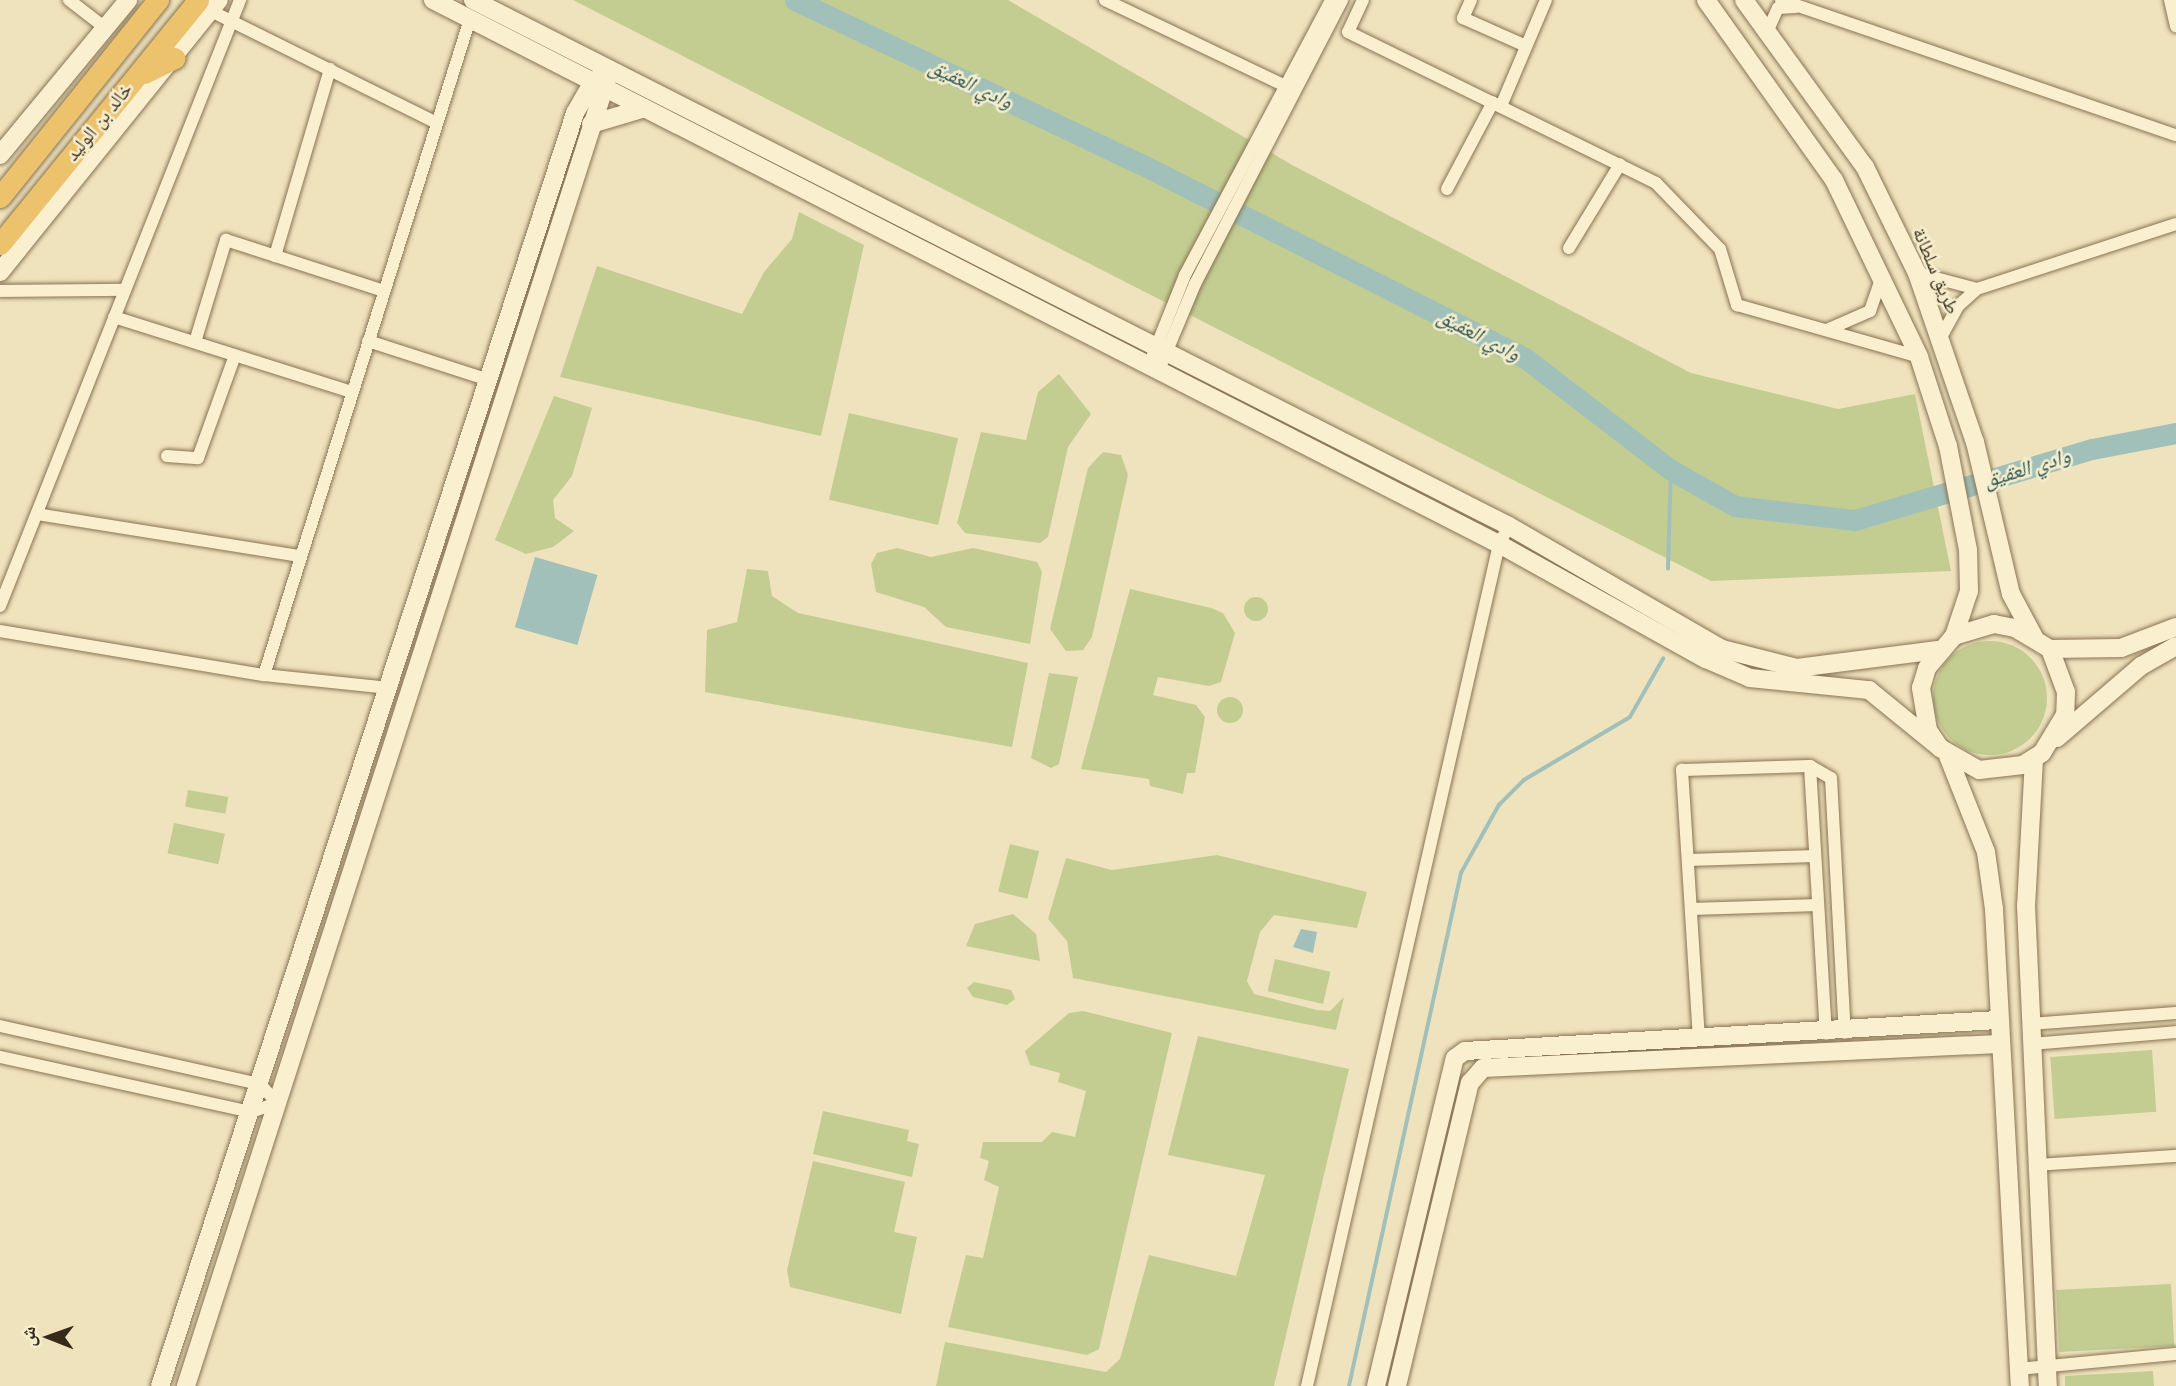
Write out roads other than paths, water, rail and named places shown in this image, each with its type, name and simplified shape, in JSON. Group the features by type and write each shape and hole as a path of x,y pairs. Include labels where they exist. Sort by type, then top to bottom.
{"highway":[{"name":"خالد بن الوليد","path":"0,197 158,0"},
{"name":"خالد بن الوليد","path":"0,244 135,77 209,4"},
{"path":"135,77 175,58"}],"main road":[{"path":"0,155 128,0"},
{"path":"433,0 1499,544 1750,678 1869,690 1944,752 1979,770 2001,771 2034,759 2141,666 2176,646"},
{"path":"473,0 1161,346 1509,526 1747,658 1797,668 1938,650"},
{"path":"1706,0 1792,114 1883,272 1919,357 1948,446 1969,591 1954,636"},
{"name":"طريق سلطانة","path":"1744,0 1865,167 1917,273 1956,382 2011,594 2034,637"},
{"path":"0,272 175,58 209,4"},
{"path":"575,113 600,86 610,70"},
{"path":"160,1386 582,92 574,72"},
{"path":"186,1386 593,125 600,86"},
{"path":"593,125 645,108"},
{"path":"575,113 593,125"},
{"path":"2020,1378 1986,852 1944,752 1921,710 1927,668 1938,650 1954,636 1994,624 2034,637 2050,649 2066,692 2065,715 2049,744"},
{"path":"2050,649 2121,648 2176,627"},
{"path":"2034,759 2026,906 2048,1386"},
{"path":"1376,1386 1455,1058 1465,1051 1845,1033 1998,1020"},
{"path":"1397,1386 1470,1083 1483,1068 1998,1044"},
{"path":"2003,1089 2033,1088"}],"street":[{"path":"69,0 104,27"},
{"path":"0,606 234,23 240,0"},
{"path":"1105,0 1129,5 1284,86"},
{"path":"1161,346 1195,284 1271,125 1284,86 1331,0"},
{"path":"1154,368 1185,275 1342,0"},
{"path":"1363,0 1348,32 1656,183 1702,225 1720,248 1737,304 1919,357"},
{"path":"1471,0 1463,18 1526,46"},
{"path":"1447,189 1497,104 1546,0"},
{"path":"1781,0 2176,135"},
{"path":"2170,0 2176,26"},
{"path":"209,4 234,23 437,123"},
{"path":"1768,30 1778,8 1801,7"},
{"path":"264,675 299,556 470,19"},
{"path":"275,256 330,69"},
{"path":"1569,248 1620,164"},
{"path":"1941,337 1958,306 1977,289 2176,224"},
{"path":"195,342 226,240 384,291"},
{"path":"1823,330 1859,321 1870,311 1883,272"},
{"path":"1917,273 1977,289"},
{"path":"0,291 125,290"},
{"path":"114,317 352,392"},
{"path":"368,341 489,380"},
{"path":"167,456 198,458 235,355"},
{"path":"37,514 299,556"},
{"path":"1307,1386 1499,544 1509,526"},
{"path":"0,631 264,675 389,688"},
{"path":"1810,766 1826,1034"},
{"path":"1699,1040 1682,770 1810,766 1831,778 1845,1033"},
{"path":"1688,860 1815,856"},
{"path":"1691,909 1818,905"},
{"path":"2030,1024 2176,1013"},
{"path":"0,1026 260,1084 277,1103 251,1112 0,1057"},
{"path":"2031,1044 2176,1032"},
{"path":"2036,1165 2176,1156"},
{"path":"2020,1378 2046,1366 2176,1354"}],"water":[{"path":"535,557 597,575 577,645 515,627"},
{"path":"1301,929 1317,932 1313,953 1293,947"}],"waterway":[{"name":"وادي العقيق","path":"795,0 1139,163 1525,358 1671,470 1735,506 1855,520 2092,449 2176,433"},
{"path":"1668,569 1671,470"},
{"path":"1349,1386 1461,873 1499,805 1524,780 1630,717 1663,659"}]}
